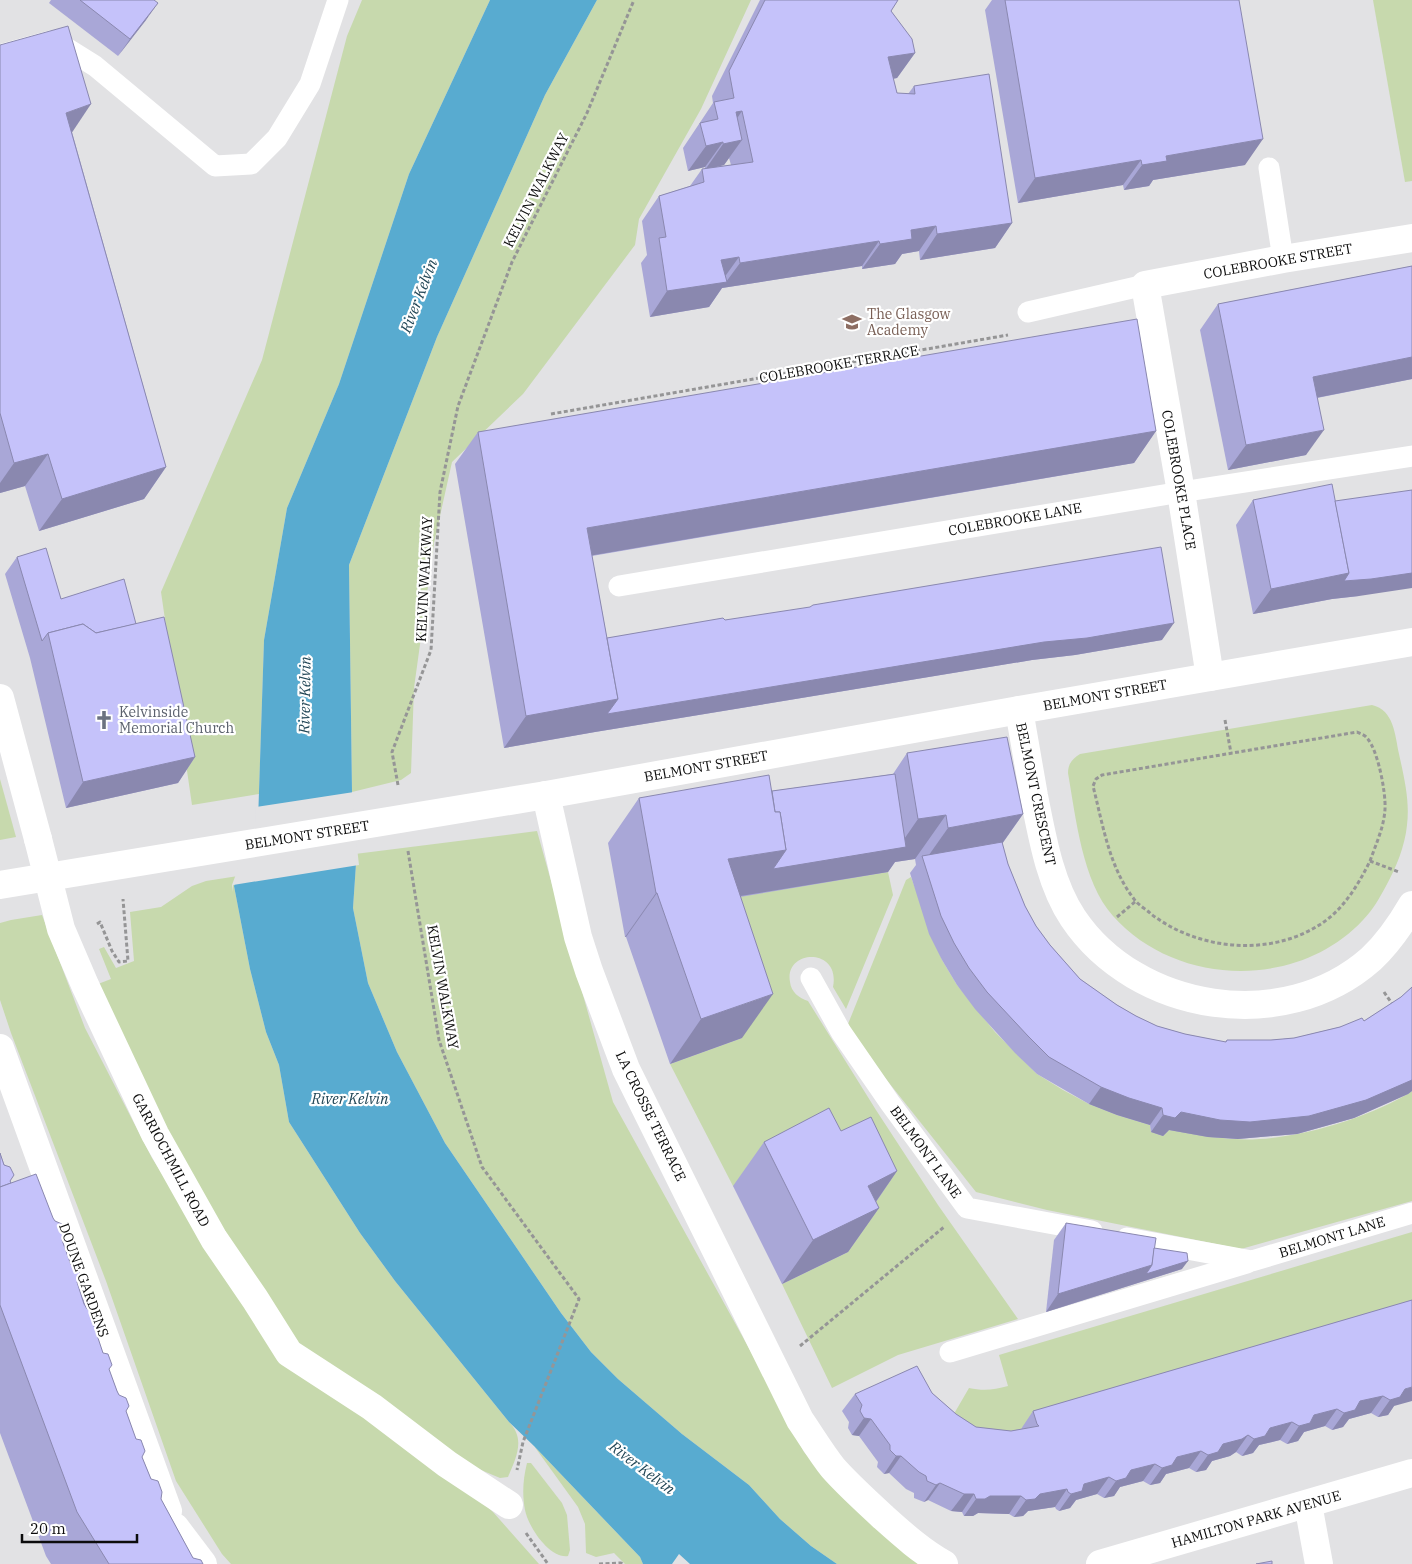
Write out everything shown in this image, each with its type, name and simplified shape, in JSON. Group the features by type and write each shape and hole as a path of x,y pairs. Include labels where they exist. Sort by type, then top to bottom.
{"street":[{"name":"COLEBROOKE STREET","path":"1145,285 1283,259 1412,238"},
{"name":"COLEBROOKE PLACE","path":"1145,285 1181,492 1210,676"},
{"name":"BELMONT STREET","path":"0,885 448,812 1210,676 1411,646"},
{"name":"GARRIOCHMILL ROAD","path":"0,698 61,929 85,985 155,1134 214,1239 289,1353 372,1407 447,1464 509,1506"},
{"name":"BELMONT CRESCENT","path":"1019,710 1041,834 1054,880 1072,916 1087,937 1107,957 1152,985 1188,998 1218,1004 1255,1005 1294,999 1322,989 1346,976 1370,959 1389,940 1412,905"},
{"name":"LA CROSSE TERRACE","path":"546,795 581,946 605,1016 626,1068 800,1420 834,1468 860,1495 920,1549 944,1564"},
{"name":"DOUNE GARDENS","path":"0,1048 172,1519 202,1564"},
{"name":"HAMILTON PARK AVENUE","path":"1100,1564 1136,1559 1412,1473"},
{"path":"1308,1504 1319,1564"}],"lane":[{"path":"0,55 51,41 63,46 95,66 215,166 252,164 278,138 310,84 338,0"},
{"path":"1269,168 1283,259"},
{"path":"1028,312 1145,285"},
{"name":"COLEBROOKE LANE","path":"619,586 1181,492 1412,456"},
{"name":"BELMONT LANE","path":"811,978 841,1032 967,1208 1252,1261"},
{"name":"BELMONT LANE","path":"950,1352 1412,1213"}],"path":[{"name":"KELVIN WALKWAY","path":"399,791 392,752 431,650 440,492 458,406 512,262 587,113 634,0"},
{"name":"COLEBROOKE TERRACE","path":"551,414 1011,335 1028,312"},
{"path":"1224,720 1231,753"},
{"path":"1357,732 1366,736 1373,747 1385,807 1382,825 1370,861 1356,888 1337,911 1316,927 1286,940 1252,945 1224,944 1202,940 1177,930 1136,901 1124,885 1111,858 1094,786 1096,779 1102,774 1231,753 1357,732"},
{"name":"KELVIN WALKWAY","path":"408,848 439,1040 482,1167 579,1298 523,1442"},
{"path":"1370,861 1399,872"},
{"path":"1112,922 1136,901"},
{"path":"103,930 118,962 128,961 126,927"},
{"path":"1382,990 1396,1009"},
{"path":"800,1346 967,1208"},
{"path":"599,1564 623,1564"}],"green space":[{"path":"362,0 490,0 409,174 339,384 287,508 264,640 259,794 192,805 161,592 262,360 347,36"},
{"path":"597,0 751,0 701,109 639,219 635,245 523,394 452,462 434,543 414,688 411,773 401,780 352,792 349,565 437,337 545,95"},
{"path":"1373,0 1412,0 1412,181 1405,182"},
{"path":"1372,705 1385,712 1394,731 1405,780 1408,816 1406,833 1397,864 1376,903 1363,920 1336,943 1305,959 1272,968 1237,971 1203,967 1170,956 1139,939 1113,916 1102,902 1087,867 1068,773 1071,762 1080,754"},
{"path":"0,779 16,837 0,840"},
{"path":"537,831 613,1102 804,1452 829,1479 921,1564 837,1564 811,1546 780,1519 749,1485 682,1434 618,1379 591,1352 561,1313 445,1143 397,1052 368,983 353,908 355,854"},
{"path":"888,872 893,895 846,1009 833,987 833,974 829,965 821,959 812,957 795,963 790,971 791,986 796,994 808,1001 938,1205 1018,1319 898,1355 832,1388 782,1284 848,1252 733,1186 670,1064 742,1038 697,903"},
{"path":"238,876 234,886 250,969 266,1032 279,1065 289,1122 360,1233 395,1281 514,1428 517,1435 518,1449 508,1477 500,1478 462,1462 290,1341 219,1229 156,1108 98,984 111,979 99,949 104,947 116,968 134,961 130,912 161,907 192,886 206,881"},
{"path":"911,877 942,960 957,985 995,1032 1037,1074 1089,1104 1150,1125 1151,1132 1168,1130 1235,1139 1279,1137 1327,1127 1374,1111 1412,1091 1412,1201 1241,1249 1047,1210 976,1192 858,1044 848,1024 906,880"},
{"path":"42,915 85,1028 152,1158 275,1351 477,1497 493,1512 539,1564 231,1564 222,1554 176,1481 106,1281 0,1000 0,923"},
{"path":"1412,1232 1412,1314 1021,1428 1025,1441 944,1431 969,1388 988,1390 1008,1386 999,1355"},
{"path":"534,1446 640,1557 643,1564 625,1564 614,1553 596,1557 586,1553 585,1524 578,1507"},
{"path":"527,1463 531,1463 562,1503 567,1515 570,1550 568,1556 561,1556 547,1547 530,1524 525,1510 523,1492"}],"water":[{"name":"River Kelvin","path":"490,0 597,0 545,95 437,337 349,565 352,792 350,813 356,864 353,908 368,983 397,1052 445,1143 561,1313 591,1352 618,1379 682,1434 749,1485 780,1519 811,1546 837,1564 690,1564 679,1554 672,1564 643,1564 640,1557 509,1422 395,1281 360,1233 289,1122 279,1065 266,1032 250,969 234,886 258,822 264,640 287,508 339,384 409,174"}],"pier":[{"path":"354,792 353,813 359,865 233,885 233,892 232,885 255,822 256,807"}],"building":[{"path":"80,0 154,0 158,3 130,39"},
{"path":"765,0 898,0 891,11 912,39 915,53 888,57 897,93 915,94 914,86 989,74 1012,223 937,234 936,226 911,230 912,239 880,244 879,241 740,263 739,257 721,260 727,282 667,291 659,238 666,237 659,196 704,182 702,169 753,162 742,111 736,112 742,140 706,146 700,123 718,119 714,102 734,98 729,71"},
{"path":"1005,0 1239,0 1263,139 1166,156 1167,161 1142,165 1141,160 1035,178"},
{"path":"68,26 91,104 66,113 166,467 62,499 48,454 14,463 0,413 0,45"},
{"path":"1412,266 1412,357 1313,377 1324,430 1246,445 1218,304"},
{"path":"1137,319 1156,431 587,528 618,699 526,716 478,432"},
{"path":"1332,484 1349,573 1271,589 1253,500"},
{"path":"1412,490 1412,573 1344,581 1349,573 1335,501"},
{"path":"1161,547 1174,623 1087,638 1044,642 607,714 618,699 607,638 723,618 725,620 810,607"},
{"path":"46,548 61,599 124,579 136,624 96,633 83,624 48,633 42,641 17,557"},
{"name":"Kelvinside Memorial Church","path":"164,617 195,757 83,782 48,633 83,624 96,633"},
{"path":"1007,737 1023,814 948,828 946,815 918,819 907,753"},
{"path":"895,774 906,847 773,869 786,850 780,812 775,812 772,791"},
{"path":"769,775 775,812 780,812 786,850 728,859 773,994 701,1019 656,893 639,798"},
{"path":"1002,842 1008,864 1025,906 1036,926 1080,979 1117,1005 1157,1026 1185,1034 1226,1042 1227,1040 1271,1040 1294,1038 1340,1027 1362,1018 1364,1021 1401,997 1412,987 1412,1080 1366,1100 1309,1116 1250,1122 1220,1120 1181,1112 1175,1118 1163,1115 1162,1108 1101,1087 1049,1057 987,992 969,968 941,916 922,856"},
{"path":"829,1108 841,1131 871,1117 897,1171 868,1186 879,1208 813,1240 764,1142"},
{"path":"0,1153 4,1165 10,1167 14,1175 10,1181 11,1183 0,1187"},
{"path":"36,1174 53,1218 62,1224 65,1234 62,1240 71,1265 77,1267 81,1277 77,1282 84,1304 87,1309 92,1311 96,1321 94,1326 103,1353 108,1354 112,1365 109,1369 117,1391 119,1395 126,1398 129,1406 126,1411 136,1439 141,1440 145,1451 142,1457 151,1479 158,1481 162,1492 161,1499 193,1558 201,1560 203,1564 109,1564 77,1512 0,1305 0,1187"},
{"path":"1066,1223 1156,1238 1152,1265 1058,1294"},
{"path":"1154,1248 1187,1253 1188,1261 1146,1274 1152,1265"},
{"path":"1412,1300 1412,1387 1405,1389 1400,1397 1390,1400 1383,1396 1360,1401 1355,1410 1344,1413 1337,1409 1314,1415 1310,1423 1299,1426 1292,1422 1270,1428 1265,1436 1254,1439 1248,1435 1242,1439 1223,1444 1218,1452 1208,1455 1201,1451 1177,1457 1172,1465 1162,1468 1155,1464 1131,1470 1126,1478 1116,1481 1109,1477 1084,1484 1082,1491 1071,1494 1067,1489 1040,1494 1035,1499 1026,1500 1021,1496 990,1496 985,1499 976,1499 974,1494 964,1494 940,1483 936,1485 927,1481 926,1476 901,1456 896,1456 890,1450 890,1445 871,1419 864,1418 860,1411 862,1405 855,1394 917,1366 932,1393 956,1414 976,1427 1011,1431 1039,1426 1033,1411"},
{"path":"1272,1561 1272,1564 1256,1564"}],"place":[{"name":"The Glasgow Academy","path":"852,322"},
{"name":"Kelvinside Memorial Church","path":"104,720"}]}
